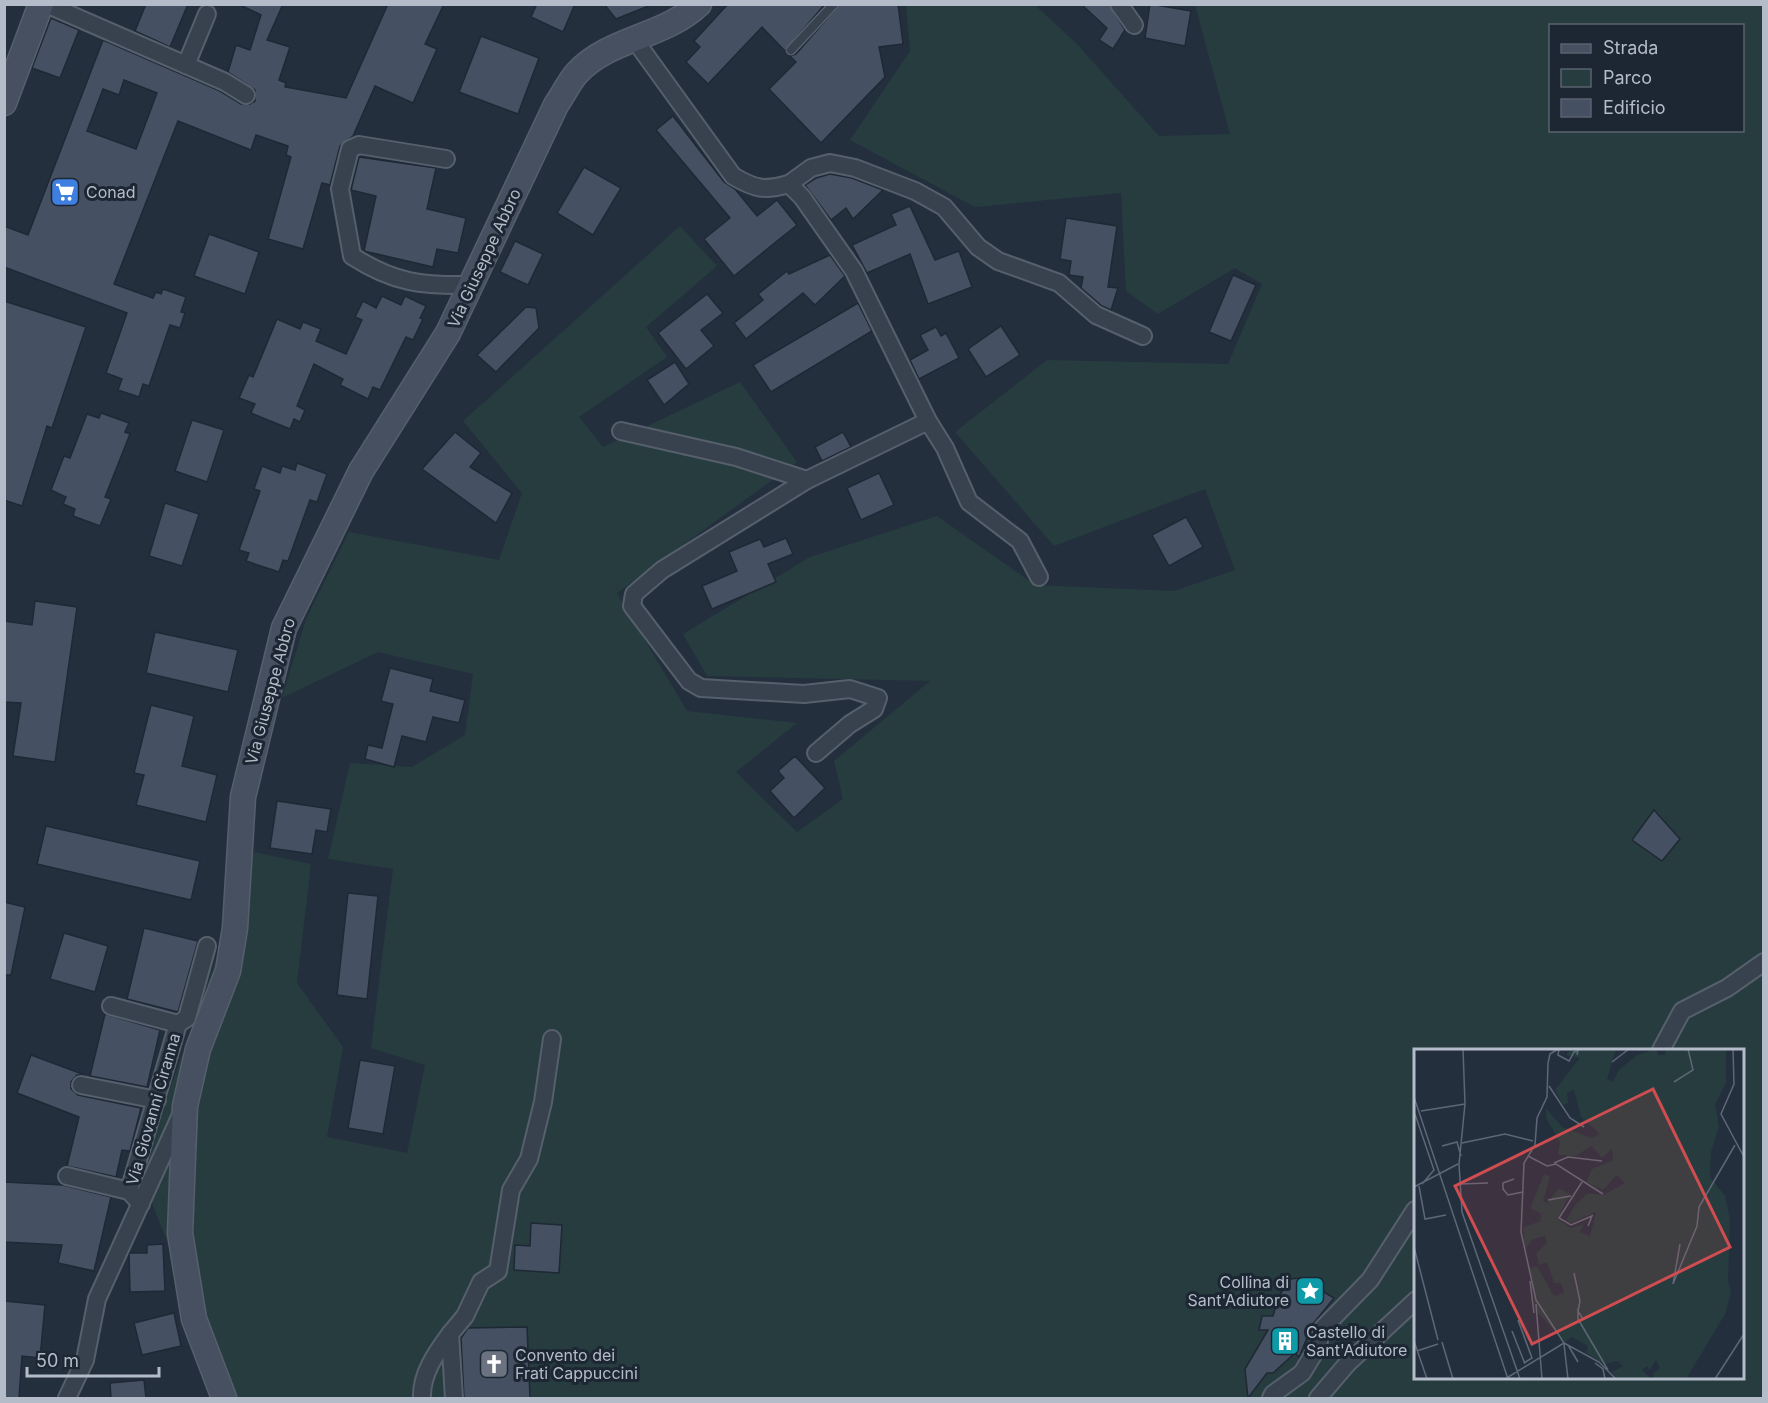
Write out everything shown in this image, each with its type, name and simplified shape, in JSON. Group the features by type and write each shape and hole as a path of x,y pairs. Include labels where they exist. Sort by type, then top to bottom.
{"street":[{"path":"4,103 40,4"},
{"path":"46,4 186,65 246,95"},
{"name":"Via Giuseppe Abbro","path":"224,1398 194,1319 180,1233 185,1106 198,1049 228,971 235,928 243,797 284,628 361,471 448,333 556,105 577,73 606,52 663,26 699,4"},
{"path":"1119,4 1134,25"},
{"path":"186,65 207,14"},
{"path":"634,39 733,176 751,186 770,189 789,184 811,168 830,163 855,168 915,191 944,207 960,222 978,247 998,261 1059,283 1096,315 1143,336"},
{"path":"447,159 359,145 350,149 340,189 352,256 377,272 428,286 471,285"},
{"path":"789,184 802,197 854,271 928,421 945,448 969,502 1020,542 1040,578"},
{"path":"816,753 850,724 874,709 878,698 850,689 804,693 701,688 689,681 632,606 634,594 662,570 807,480 928,421"},
{"path":"621,431 736,457 807,480"},
{"name":"Via Giovanni Ciranna","path":"129,1191 178,1024 188,1018 207,946"},
{"path":"1662,1049 1682,1011 1727,988 1764,962"},
{"path":"111,1006 178,1024"},
{"path":"422,1398 422,1390 432,1358 465,1316 481,1282 498,1271 511,1190 529,1159 543,1102 552,1039"},
{"path":"81,1085 157,1100"},
{"path":"67,1398 85,1360 97,1299 185,1106"},
{"name":"Via Giovanni Ciranna","path":"67,1176 129,1191 141,1204"},
{"path":"1271,1398 1273,1394 1302,1373 1316,1350 1323,1328 1370,1280 1414,1213"},
{"path":"1318,1398 1347,1364 1414,1302"},
{"path":"450,1334 454,1398"}],"lane":[{"path":"791,50 834,4"}],"green space":[{"path":"906,5 1035,5 1077,44 1159,136 1230,134 1195,5 1763,5 1763,1398 229,1398 140,1173 254,852 311,864 297,983 343,1047 327,1137 407,1153 425,1065 371,1048 393,869 328,859 350,763 412,767 465,735 473,674 378,652 282,698 306,619 349,532 499,560 522,493 463,421 680,226 717,266 646,327 667,357 579,417 603,447 740,382 797,462 617,593 687,711 797,723 736,772 797,832 843,799 834,761 930,681 707,676 683,634 810,557 937,516 1035,585 1174,591 1235,570 1205,489 1054,546 955,432 1047,360 1228,364 1262,284 1235,268 1158,314 1126,291 1121,193 975,207 850,140 910,51"}],"building":[{"path":"146,4 188,4 170,47 135,31"},
{"path":"238,4 283,4 267,40 290,47 279,80 286,83 285,87 346,98 388,4 444,4 425,44 437,49 413,103 375,86 353,136 340,146 330,185 322,183 303,249 268,239 291,157 286,155 288,146 256,135 251,150 178,121 114,284 153,298 156,292 161,294 163,289 186,297 181,312 185,313 180,328 170,325 149,386 143,384 139,397 118,390 122,379 106,373 127,313 4,267 4,226 28,235 103,40 220,91 241,104 250,104 255,101 255,90 228,72 236,45 250,50 261,15","holes":["124,80 157,93 136,149 87,131 103,89 119,95"]},
{"path":"537,4 575,4 563,32 531,17"},
{"path":"604,4 651,4 651,5 616,19"},
{"path":"728,4 825,4 785,51 762,27 708,84 686,62 700,47 694,41"},
{"path":"840,4 898,4 903,44 879,47 885,77 821,143 769,89 796,62 790,56 796,54"},
{"path":"1081,4 1109,4 1125,30 1113,49 1099,40 1107,28"},
{"path":"1150,4 1191,11 1185,46 1145,38"},
{"path":"51,18 79,30 60,78 32,68"},
{"path":"481,36 539,58 518,114 459,92"},
{"path":"673,116 724,182 735,189 757,216 777,200 797,225 734,276 704,239 730,218 656,130"},
{"path":"359,157 436,168 427,209 466,218 458,253 437,249 433,267 364,251 376,196 351,190"},
{"path":"584,167 621,188 593,235 557,213"},
{"path":"830,174 852,178 883,190 853,219 846,208 831,220 805,185 816,178"},
{"path":"910,206 935,260 959,251 972,287 928,304 910,254 867,273 852,245 896,225 891,214"},
{"path":"1066,218 1117,226 1108,287 1118,288 1111,310 1102,306 1081,288 1083,277 1069,275 1071,261 1060,259"},
{"path":"209,234 259,252 245,294 194,276"},
{"path":"515,241 543,254 528,285 500,272"},
{"path":"830,255 845,276 815,305 803,293 746,339 734,323 763,300 758,294 787,271 789,274"},
{"path":"1233,275 1256,285 1231,341 1209,332"},
{"path":"707,294 723,313 701,330 714,346 686,369 658,333"},
{"path":"382,296 401,305 405,296 426,306 420,318 423,319 413,340 406,337 380,390 373,387 368,399 340,385 343,379 314,364 297,406 305,410 300,422 294,419 290,429 251,413 255,404 239,398 249,375 253,377 277,319 300,329 303,322 321,329 316,341 346,354 362,320 355,317 363,301 376,308"},
{"path":"4,301 86,327 52,428 47,426 22,506 4,500"},
{"path":"858,303 872,331 771,392 753,365"},
{"path":"526,307 536,308 539,328 496,372 477,355"},
{"path":"1001,326 1020,355 986,377 968,349"},
{"path":"936,327 941,336 946,333 959,358 919,379 910,360 928,350 920,335"},
{"path":"675,362 689,384 664,405 647,380"},
{"path":"101,413 129,423 125,432 130,434 105,497 111,499 100,526 73,516 75,509 63,504 66,497 51,490 64,456 70,458 87,414 99,418"},
{"path":"192,420 224,430 207,482 175,471"},
{"path":"455,432 481,453 470,467 512,493 496,523 422,469"},
{"path":"843,432 851,447 822,461 815,447"},
{"path":"297,463 327,474 317,502 310,500 288,561 283,560 279,572 246,561 249,553 239,550 260,491 254,489 262,466 280,473 282,466 295,470"},
{"path":"879,473 894,505 861,520 847,488"},
{"path":"165,503 199,514 182,566 149,556"},
{"path":"1186,517 1203,547 1169,566 1152,535"},
{"path":"786,538 793,554 768,564 776,582 712,609 702,586 737,571 729,552 760,539 764,547"},
{"path":"35,601 77,607 55,762 13,756 21,703 4,702 4,621 32,625"},
{"path":"155,632 238,650 228,692 146,673"},
{"path":"390,668 433,679 430,691 465,700 459,723 433,717 426,742 402,736 394,767 365,759 368,745 382,748 393,704 381,701"},
{"path":"151,705 194,716 182,766 217,775 206,822 136,805 144,775 134,773"},
{"path":"795,756 825,788 794,818 770,791 784,778 778,771"},
{"path":"277,801 331,809 327,832 316,830 312,854 270,848"},
{"path":"1654,810 1680,839 1662,861 1632,840"},
{"path":"46,826 200,861 191,900 37,864"},
{"path":"348,893 378,896 367,999 337,995"},
{"path":"4,902 25,907 11,975 4,975"},
{"path":"144,928 198,941 178,1012 127,999"},
{"path":"64,933 108,946 95,992 50,979"},
{"path":"105,1014 160,1030 147,1087 90,1076"},
{"path":"31,1055 85,1075 77,1075 71,1082 71,1089 78,1095 141,1108 130,1151 122,1150 116,1177 67,1166 79,1117 17,1093"},
{"path":"360,1060 395,1066 383,1134 348,1128"},
{"path":"4,1182 63,1185 111,1197 94,1271 58,1263 62,1245 4,1242"},
{"path":"531,1223 562,1225 559,1273 514,1270 515,1245 530,1246"},
{"path":"163,1244 165,1291 130,1292 129,1253 147,1253 147,1245"},
{"name":"Castello di Sant'Adiutore","path":"1300,1278 1334,1298 1313,1324 1299,1357 1295,1353 1273,1373 1267,1373 1248,1398 1245,1369 1268,1330 1259,1330 1262,1316 1273,1316 1279,1296 1290,1279"},
{"path":"4,1301 45,1305 40,1358 22,1356 19,1398 4,1398"},
{"path":"174,1313 181,1346 142,1355 134,1323"},
{"name":"Convento dei Frati Cappuccini","path":"527,1327 530,1398 464,1398 461,1338 468,1328"},
{"path":"144,1380 146,1398 111,1398 110,1383"}],"place":[{"name":"Conad","path":"65,192"},
{"name":"Collina di Sant'Adiutore","path":"1310,1291"},
{"name":"Castello di Sant'Adiutore","path":"1285,1341"},
{"name":"Convento dei Frati Cappuccini","path":"494,1364"}]}
